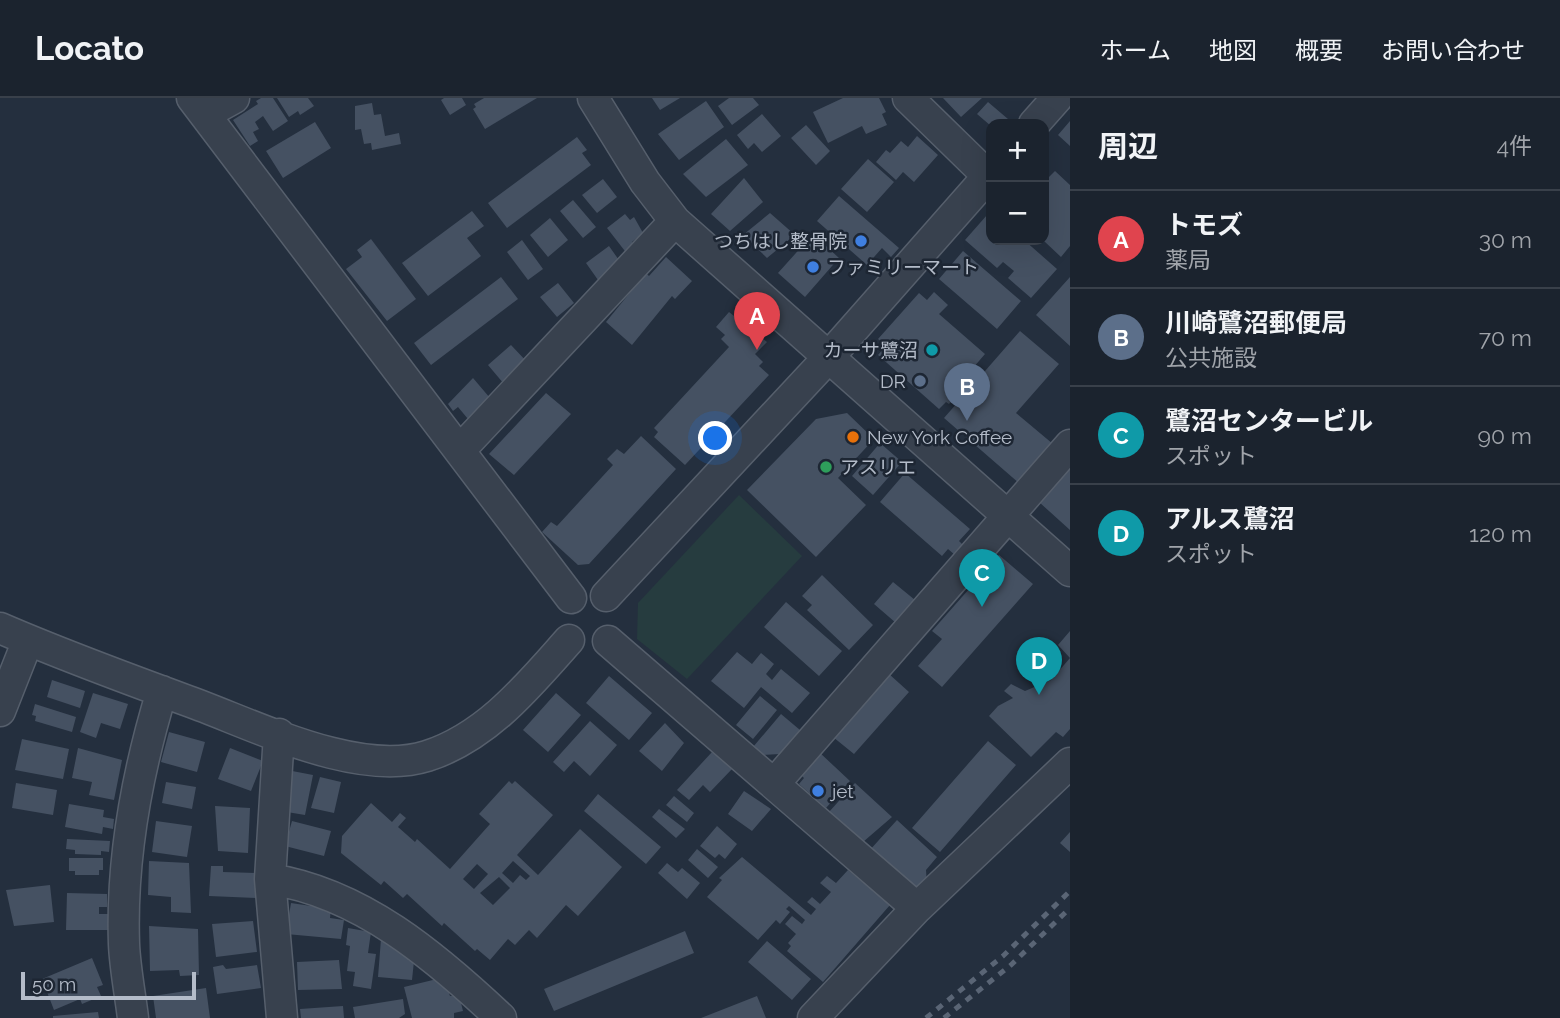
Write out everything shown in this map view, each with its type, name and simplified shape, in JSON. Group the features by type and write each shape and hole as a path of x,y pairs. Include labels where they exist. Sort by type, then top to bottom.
{"street":[{"path":"234,98 199,106 571,598"},
{"path":"593,98 645,182 675,221 827,359 1070,571"},
{"path":"908,98 986,170"},
{"path":"1038,119 1057,98"},
{"path":"606,596 827,359 986,179"},
{"path":"460,450 675,221"},
{"path":"774,784 1070,445"},
{"path":"588,591 606,596 615,607 617,618 608,641 593,645 569,640 564,633 562,616 571,598 588,591"},
{"path":"0,628 279,734 346,755 404,761 453,746 497,716 569,640"},
{"path":"0,711 28,640"},
{"path":"608,641 917,908"},
{"path":"133,1018 124,944 127,863 141,766 162,691"},
{"path":"279,734 270,879 282,1018"},
{"path":"813,1018 917,908 1070,763"},
{"path":"270,879 305,884 364,910 413,942 496,1016"}],"green space":[{"path":"739,495 802,556 687,679 637,639 638,603"}],"building":[{"path":"273,98 288,121 273,131 263,116 255,122 259,129 253,132 258,141 250,146 233,120 258,104 256,101"},
{"path":"277,98 308,98 314,106 300,115 298,111 289,117"},
{"path":"462,98 466,105 450,115 441,100"},
{"path":"484,98 537,98 485,129 473,109 476,107 474,104"},
{"path":"652,98 680,98 660,110"},
{"path":"729,98 753,98 759,105 732,125 718,106"},
{"path":"843,98 879,98 886,112 882,114 887,125 866,134 862,126 828,143 813,112"},
{"path":"943,98 982,98 961,117"},
{"path":"706,101 724,127 679,160 658,134"},
{"path":"988,102 1008,119 986,119 986,122 977,114"},
{"path":"372,103 374,115 381,114 385,136 399,133 401,144 372,150 371,143 364,144 361,129 355,130 355,106"},
{"path":"762,114 781,136 762,152 754,143 748,149 737,135"},
{"path":"1070,121 1070,146 1058,135"},
{"path":"315,122 331,148 283,178 266,151"},
{"path":"806,125 830,151 816,165 791,138"},
{"path":"917,136 938,155 914,182 903,172 896,180 876,162 886,150 890,153 901,141 908,147"},
{"path":"577,137 587,150 582,153 591,165 507,228 488,203"},
{"path":"726,139 748,165 706,197 683,174"},
{"path":"868,159 894,182 867,212 841,189"},
{"path":"1055,171 1070,185 1070,246 1061,257 1048,245 1049,177"},
{"path":"744,178 763,202 730,231 711,214"},
{"path":"603,179 617,197 597,213 582,195"},
{"path":"839,196 899,248 891,257 882,248 867,265 817,221"},
{"path":"573,200 596,227 583,238 560,211"},
{"path":"472,211 484,226 467,238 481,256 428,296 402,263"},
{"path":"770,213 795,235 767,258 743,235"},
{"path":"625,214 630,220 634,217 643,233 632,242 636,248 628,255 607,228"},
{"path":"986,216 986,245 1030,245 1057,269 1031,298 1008,278 1014,271 1003,262 997,268 965,240"},
{"path":"550,218 568,240 548,257 530,235"},
{"path":"813,234 839,258 805,297 778,273"},
{"path":"371,239 416,299 387,321 346,269 362,257 357,250"},
{"path":"522,240 543,269 528,280 507,252"},
{"path":"609,246 621,263 598,280 586,263"},
{"path":"963,251 1021,301 997,329 939,279"},
{"path":"666,257 692,281 675,299 672,296 632,345 606,322 646,273 649,276"},
{"path":"501,277 518,299 431,365 414,343"},
{"path":"1070,277 1070,346 1036,315"},
{"path":"558,283 574,303 557,317 540,297"},
{"name":"カーサ鷺沼","path":"934,292 948,305 939,314 985,354 961,382 965,386 949,404 946,402 939,409 878,355 886,346 878,339 919,293 927,300"},
{"path":"729,312 767,342 755,354 763,362 759,366 769,375 685,465 654,437 658,432 654,428 729,347 721,339 725,335 716,327"},
{"path":"1020,331 1059,364 1016,413 1053,444 1019,483 944,418"},
{"path":"511,345 528,363 504,384 488,365"},
{"path":"473,378 490,398 468,419 458,407 453,411 448,404"},
{"path":"546,393 571,414 514,475 489,454"},
{"path":"847,413 874,439 838,478 866,505 816,557 747,490 816,419"},
{"path":"641,436 676,469 589,564 578,565 542,532 551,522 557,526 613,465 607,459 617,449 624,454"},
{"path":"880,443 902,462 873,495 852,476"},
{"path":"1070,468 1070,530 1039,502"},
{"path":"905,473 970,529 959,541 963,545 955,555 948,549 942,556 880,502"},
{"path":"999,555 1033,584 942,687 918,666 942,639 932,631"},
{"path":"822,575 873,625 849,650 807,610 812,605 802,596"},
{"path":"893,582 915,600 896,623 874,604"},
{"path":"786,602 842,651 819,676 764,627"},
{"path":"1070,631 1070,658 1058,645"},
{"path":"1034,643 1048,655 1034,671 1020,659"},
{"path":"737,652 752,664 761,653 774,664 766,674 772,680 781,669 810,693 792,713 761,687 744,708 711,681"},
{"path":"1070,658 1070,729 1063,737 1056,732 1031,757 989,716 998,706 1013,698 1004,691 1011,684 1025,691 1051,680"},
{"path":"889,674 909,692 854,754 833,737"},
{"path":"609,676 652,713 629,740 586,703"},
{"path":"52,680 85,691 80,708 47,697"},
{"path":"93,693 128,704 120,729 101,723 96,738 80,732"},
{"path":"556,693 581,715 548,752 523,730"},
{"path":"760,696 777,710 753,739 736,725"},
{"path":"35,704 76,717 72,732 35,721 36,716 32,715"},
{"path":"781,714 800,730 780,754 762,755 753,747"},
{"path":"590,721 617,745 590,776 574,761 564,772 553,762"},
{"path":"665,723 684,743 662,771 639,751"},
{"path":"169,732 205,742 197,772 161,762"},
{"path":"22,739 69,749 63,779 15,770"},
{"path":"988,741 1016,765 940,852 912,828"},
{"path":"78,748 122,760 114,800 89,795 92,782 72,778"},
{"path":"230,748 263,761 251,791 218,779"},
{"path":"712,752 732,769 710,792 703,785 689,800 677,790"},
{"path":"819,752 850,781 826,808 799,784 804,778 799,773"},
{"path":"287,770 313,775 305,815 281,811"},
{"path":"320,777 341,782 334,813 311,808"},
{"path":"509,781 512,784 515,781 553,815 517,855 538,875 580,829 622,867 578,916 566,905 537,938 529,930 515,945 508,939 490,960 477,949 475,951 444,923 442,926 407,894 403,898 384,881 381,885 341,853 342,836 371,803 392,822 400,813 406,818 398,827 415,842 417,839 450,869 490,824 479,814","holes":["513,861 530,876 526,880 520,875 513,883 502,873","477,864 488,874 474,889 463,879","499,877 510,888 493,905 480,893"]},
{"path":"166,782 196,787 192,809 162,803"},
{"path":"16,783 57,790 53,815 12,808"},
{"path":"855,783 892,817 863,842 829,812"},
{"path":"744,791 771,809 752,831 728,814"},
{"path":"598,794 661,847 646,864 584,811"},
{"path":"674,796 694,813 687,822 666,805"},
{"path":"69,804 104,810 103,817 114,819 113,829 103,827 102,834 65,827"},
{"path":"215,806 250,808 248,853 218,851"},
{"path":"659,809 685,829 676,838 652,817"},
{"path":"897,820 937,857 926,870 927,885 909,887 869,851"},
{"path":"156,821 192,826 187,857 152,852"},
{"path":"292,821 331,831 324,856 285,846"},
{"path":"717,826 737,844 725,859 719,854 715,858 700,846"},
{"path":"1070,832 1070,852 1060,843"},
{"path":"67,839 110,841 109,852 101,851 101,855 75,854 75,850 66,849"},
{"path":"697,849 718,867 708,878 688,860"},
{"path":"742,857 811,915 816,909 807,902 812,897 820,904 831,892 820,883 827,876 836,883 848,870 890,905 823,982 787,951 791,946 788,943 796,934 785,924 792,916 802,924 805,920 789,906 786,909 790,912 780,924 776,920 758,940 707,897 722,880 719,878"},
{"path":"69,858 103,858 103,870 99,870 99,875 75,875 75,871 69,871"},
{"path":"149,861 189,863 191,913 171,912 171,897 148,895"},
{"path":"667,863 678,872 682,868 700,883 687,899 658,873"},
{"path":"211,866 223,866 223,872 260,873 259,898 209,896"},
{"path":"50,885 54,922 14,926 6,890"},
{"path":"67,893 107,894 107,907 99,907 99,914 108,914 108,930 66,930"},
{"path":"291,903 331,909 330,918 344,920 341,939 286,934"},
{"path":"253,921 257,952 216,957 212,924"},
{"path":"149,926 198,929 199,975 180,976 179,970 150,971"},
{"path":"348,928 371,932 368,953 376,954 371,989 353,986 355,972 347,971 350,946 346,945"},
{"path":"685,931 694,953 554,1011 544,989"},
{"path":"381,939 395,941 408,953 408,960 414,961 412,980 378,977"},
{"path":"767,941 811,979 792,1000 748,962"},
{"path":"92,958 103,985 97,987 101,996 82,1004 80,999 54,1010 42,979"},
{"path":"339,960 342,989 298,990 297,962"},
{"path":"223,965 226,969 257,965 261,988 217,994 213,967"},
{"path":"437,979 447,987 450,996 459,995 463,1011 454,1013 454,1018 412,1018 404,987"},
{"path":"206,988 210,1018 156,1018 153,996"},
{"path":"757,996 766,1018 701,1018"},
{"path":"403,999 405,1014 399,1018 355,1018 353,1007"},
{"path":"343,1006 344,1018 301,1018 300,1009"},
{"path":"98,1012 99,1018 53,1018 53,1016"}],"railway":[{"path":"926,1018 1003,956 1070,891"},
{"path":"944,1018 1011,965 1070,908"}],"place":[{"name":"つちはし整骨院","path":"861,241"},
{"name":"ファミリーマート","path":"813,267"},
{"name":"トモズ","path":"757,350"},
{"name":"カーサ鷺沼","path":"932,350"},
{"name":"DR","path":"920,381"},
{"name":"川崎鷺沼郵便局","path":"967,421"},
{"name":"New York Coffee","path":"853,437"},
{"name":"アスリエ","path":"826,467"},
{"name":"鷺沼センタービル","path":"982,607"},
{"name":"アルス鷺沼","path":"1039,695"},
{"name":"jet","path":"818,791"}]}
